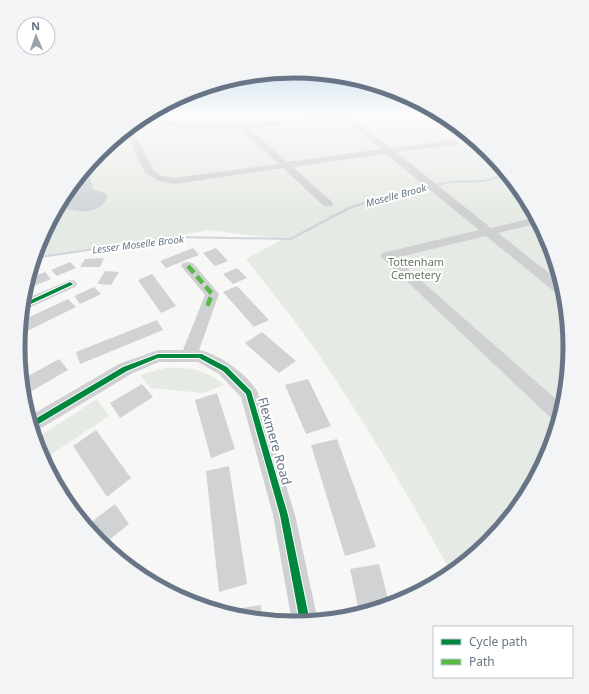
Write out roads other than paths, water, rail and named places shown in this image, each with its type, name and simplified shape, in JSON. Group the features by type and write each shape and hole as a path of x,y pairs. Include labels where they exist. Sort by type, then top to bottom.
{"street":[{"path":"137,147 150,173 164,179 182,180 410,147"},
{"path":"265,147 328,204"},
{"path":"386,147 557,287"},
{"path":"533,221 386,256 557,410"},
{"path":"188,266 212,294 189,355"},
{"path":"28,303 70,284"},
{"name":"Flexmere Road","path":"36,422 125,369 158,356 200,356 226,369 249,393 284,515 304,616"}],"waterway":[{"name":"Lesser Moselle Brook","path":"40,257 175,237 291,239 349,208 380,198 449,182 484,181 503,176"}],"water label":[{"name":"Moselle Brook","path":"396,195"}],"park label":[{"name":"Tottenham Cemetery","path":"416,267"}]}
